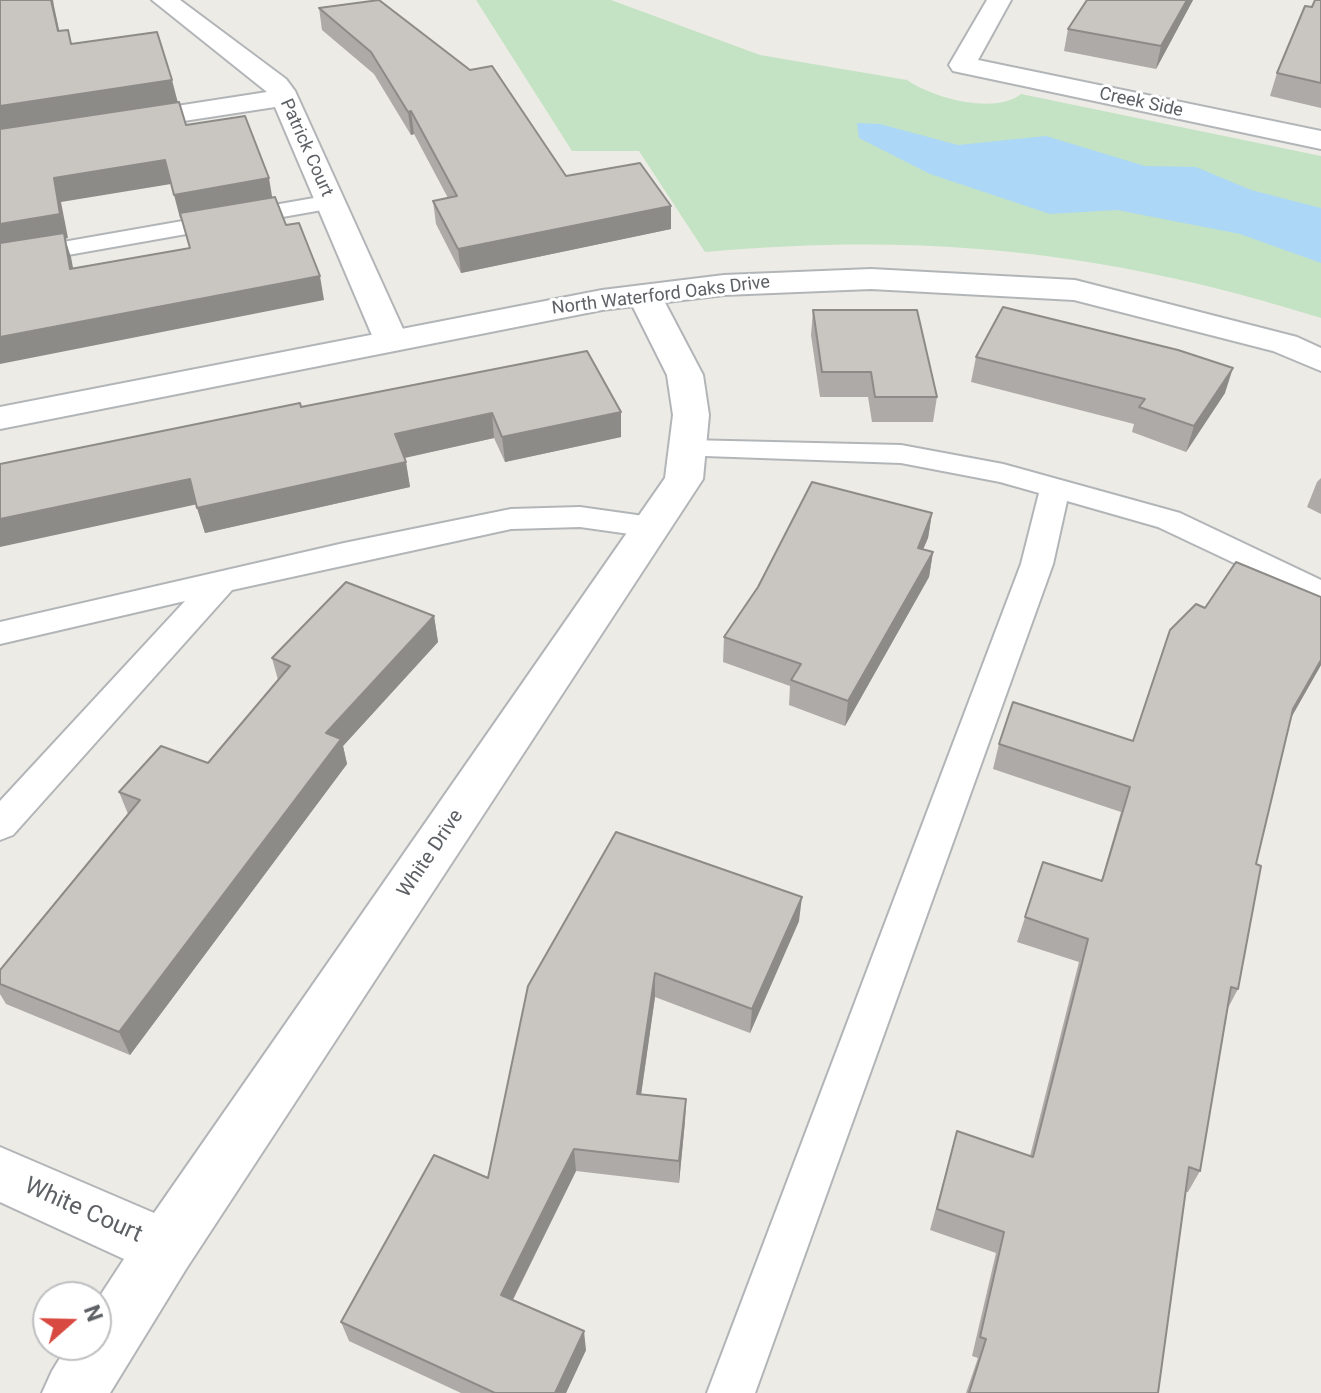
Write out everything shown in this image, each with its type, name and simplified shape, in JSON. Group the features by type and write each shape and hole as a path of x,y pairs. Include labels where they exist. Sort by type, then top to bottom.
{"street":[{"name":"Patrick Court","path":"164,0 276,85 285,97 391,340"},
{"name":"Creek Side","path":"999,0 962,65 1321,140"},
{"path":"105,125 285,97"},
{"name":"North Waterford Oaks Drive","path":"0,418 547,309 724,285 871,279 1075,290 1285,344 1321,361"},
{"name":"White Drive","path":"74,1393 165,1248 684,479 691,415 685,375 644,295"},
{"name":"White Court","path":"0,1174 165,1248"}],"lane":[{"path":"0,260 331,202"},
{"path":"687,449 901,454 1003,473 1169,520 1321,593"},
{"path":"731,1393 1037,564 1055,487"},
{"path":"0,633 511,519 580,517 651,527"},
{"path":"0,825 221,582"}],"green space":[{"path":"476,0 611,0 760,55 907,80 932,93 964,102 996,103 1021,94 1321,156 1321,318 1166,277 1091,262 1016,252 865,244 705,252 639,151 572,151"}],"water":[{"path":"857,123 880,124 958,145 1046,136 1145,166 1196,167 1251,190 1321,208 1321,263 1240,234 1117,210 1050,214 930,174 859,138"}],"building":[{"path":"0,0 51,0 58,31 68,30 71,44 157,32 172,80 0,106"},
{"path":"379,0 470,70 492,66 566,176 640,163 671,206 458,249 433,201 457,196 411,111 408,112 371,52 319,8"},
{"path":"1087,0 1187,0 1161,46 1068,29"},
{"path":"1315,0 1321,0 1321,83 1277,73 1305,6 1312,7"},
{"path":"179,102 186,125 245,116 269,178 174,195 165,160 54,178 60,214 0,224 0,129"},
{"path":"275,197 286,225 299,223 320,276 0,337 0,243 64,233 70,269 190,248 180,213"},
{"path":"1003,307 1178,350 1233,368 1194,426 1139,407 1145,399 976,357"},
{"path":"813,310 917,310 937,397 875,397 871,372 822,372"},
{"path":"587,351 621,412 502,437 492,413 395,434 406,462 197,508 190,479 0,519 0,464 300,403 301,407"},
{"path":"812,482 932,513 918,548 933,552 848,701 791,680 801,664 724,637 758,587"},
{"path":"1236,562 1321,597 1321,660 1293,709 1256,864 1261,866 1238,989 1231,987 1200,1171 1189,1167 1158,1393 969,1393 986,1339 980,1337 1004,1232 937,1209 957,1131 1033,1157 1088,939 1025,917 1043,862 1102,881 1130,787 999,744 1013,702 1133,741 1170,630 1196,604 1205,608"},
{"path":"346,582 434,616 326,733 341,739 119,1032 0,984 0,970 140,800 119,792 161,746 208,763 290,666 272,658"},
{"path":"616,832 802,897 752,1009 655,973 637,1094 686,1099 679,1161 574,1149 501,1295 584,1331 555,1393 495,1393 341,1322 434,1155 488,1178 528,986"}]}
